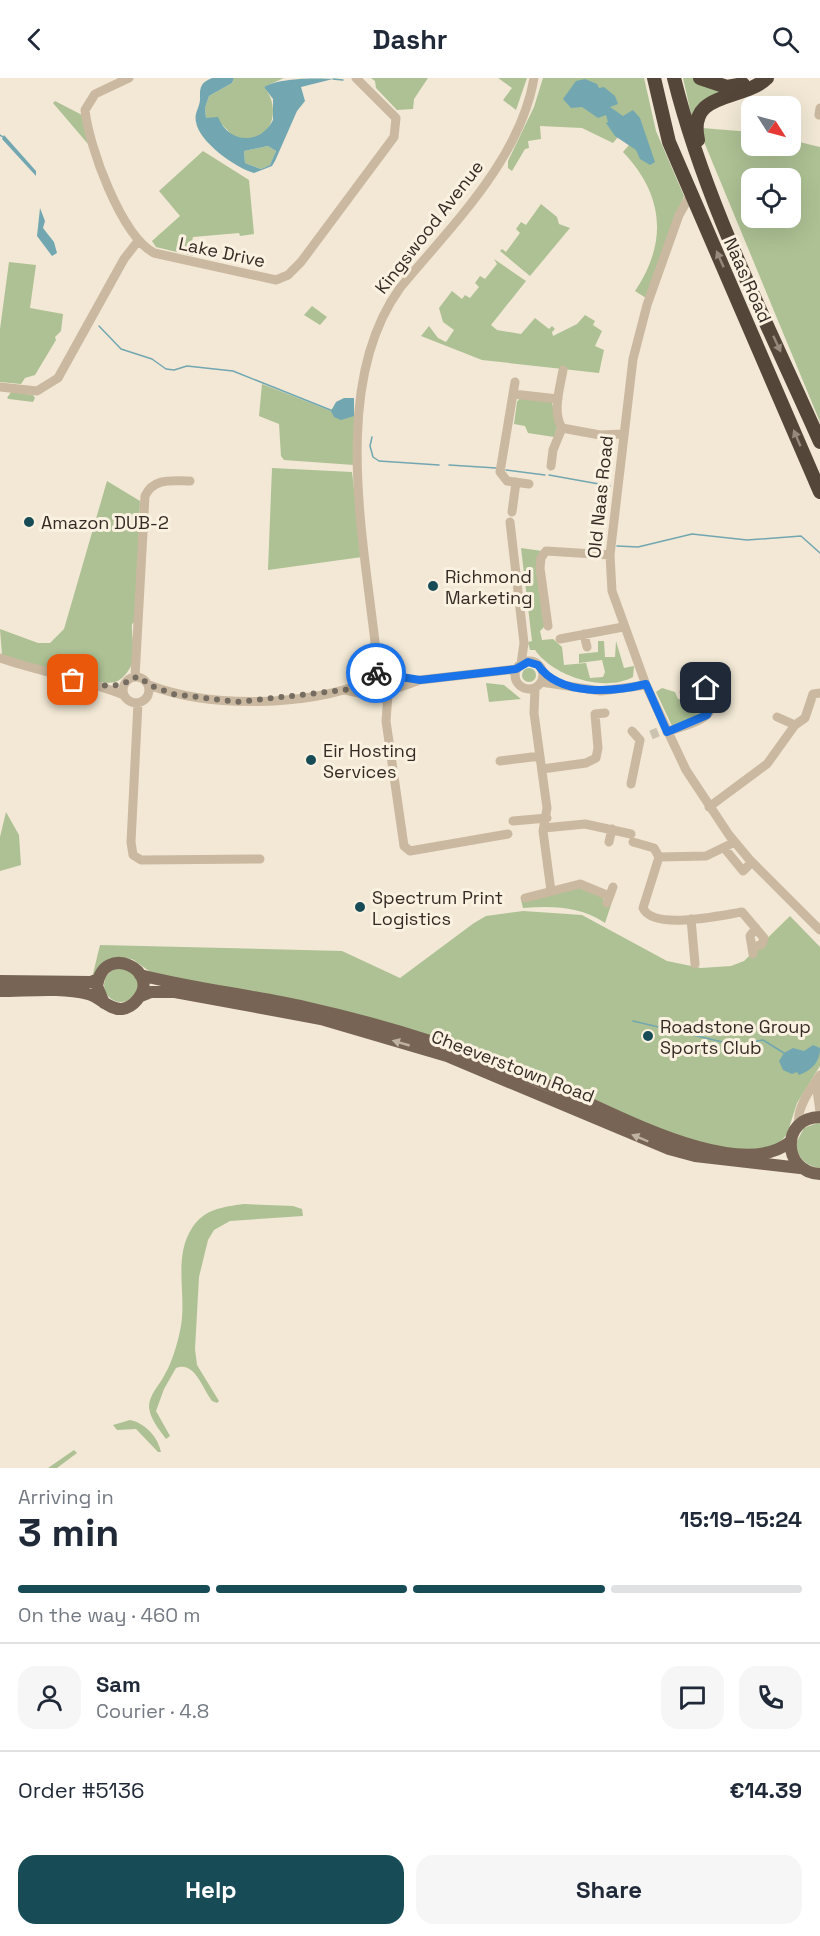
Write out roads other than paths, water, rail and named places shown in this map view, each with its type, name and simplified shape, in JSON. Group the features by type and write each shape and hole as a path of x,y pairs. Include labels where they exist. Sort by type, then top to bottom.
{"highway":[{"path":"648,78 669,142"},
{"name":"Naas Road","path":"654,78 669,142 820,492"},
{"name":"Naas Road","path":"674,78 704,180 742,273 820,442"},
{"path":"699,78 727,87 738,86 755,78"},
{"path":"742,273 701,153 696,126 698,117 707,104 754,88 767,78"}],"main road":[{"name":"Cheeverstown Road","path":"98,980 107,967 122,963 129,964 141,975 307,1007 455,1048 556,1088 668,1138 697,1147 721,1152 762,1154 777,1151 790,1142"},
{"path":"141,975 143,982 141,996"},
{"path":"0,981 91,982 98,980 98,992 104,1003"},
{"name":"Cheeverstown Road","path":"0,991 78,992 122,1009 150,992 175,992 321,1019 447,1056 669,1149 742,1163 800,1168 820,1174"},
{"path":"800,1168 791,1154 790,1142 799,1124 810,1118 820,1117"}],"street":[{"name":"Lake Drive","path":"129,78 95,94 86,110 118,211 138,241 149,250 162,256 276,280 288,275 302,261 394,137 397,122 394,116 356,78"},
{"name":"Kingswood Avenue","path":"370,678 376,651 357,459 362,398 377,330 388,305 400,288 498,165 524,111 534,78"},
{"path":"819,116 820,108"},
{"name":"Old Naas Road","path":"691,194 679,215 647,306 633,359 610,555 612,591 623,627 646,684 660,732 735,842 820,930"},
{"path":"0,387 37,391 58,378 124,258 138,241"},
{"path":"563,370 557,420 562,428 600,435 623,434"},
{"path":"515,382 500,472 502,478 529,484"},
{"path":"513,394 558,399"},
{"path":"551,466 553,450 562,428"},
{"path":"135,677 145,496 149,488 161,481 190,481"},
{"path":"512,512 516,482"},
{"path":"510,522 524,643 532,662 538,665 534,713 547,818 544,828 551,891"},
{"path":"548,626 540,568 541,558 546,551 610,555"},
{"path":"560,639 623,627"},
{"path":"584,634 587,646"},
{"path":"516,680 524,643"},
{"name":"Kingswood Avenue","path":"376,651 388,675 390,693"},
{"path":"0,658 48,674 102,686 124,695 130,702 138,703 148,696 173,694 237,702 345,690 374,696 390,693 420,680 488,671 532,662"},
{"path":"488,671 516,680 601,691 646,684"},
{"path":"345,690 370,678 388,675 420,680"},
{"path":"102,686 125,683 135,677 173,694"},
{"path":"370,678 374,696 386,721"},
{"path":"124,695 125,683"},
{"path":"148,696 149,685"},
{"path":"640,740 702,719 711,710 714,699 706,688 694,687 684,692"},
{"path":"390,693 386,721 404,846 410,851 508,834"},
{"path":"709,807 767,764 795,725 805,718 813,694 820,693"},
{"path":"138,703 131,842 133,855 141,860 260,859"},
{"path":"542,769 586,763 596,758 598,748 595,714 605,713"},
{"path":"777,717 795,725"},
{"path":"632,731 640,740"},
{"path":"631,784 640,740"},
{"path":"500,761 540,756"},
{"path":"513,821 547,818"},
{"path":"544,828 585,824 612,829 654,848 659,856"},
{"path":"609,842 612,829"},
{"path":"659,856 696,857 725,849 735,842"},
{"path":"725,849 743,871 749,865"},
{"path":"659,856 643,904 644,910 651,916 691,919 742,912 756,928 750,936 753,951"},
{"path":"525,898 580,884 609,895"},
{"path":"691,919 695,964"},
{"path":"818,1078 820,1112"},
{"path":"799,1124 798,1118 807,1095 818,1078"}],"water":[{"path":"234,78 232,83 209,96 205,108 206,118 218,117 229,132 244,138 260,134 273,120 273,99 264,87 288,80 333,79 301,87 305,101 297,111 275,161 272,166 254,173 238,166 219,153 199,130 196,116 200,90 202,84 208,80","holes":["268,146 276,151 270,165 261,169 245,163 244,151"]},
{"path":"585,79 597,84 599,88 604,87 615,96 618,104 610,107 623,116 633,110 640,118 655,162 650,165 640,159 636,150 615,136 606,123 608,122 606,115 598,118 582,107 571,108 563,99 576,81"},
{"path":"4,135 36,171 36,176 2,139"},
{"path":"40,208 45,221 43,228 54,242 57,253 52,256 37,236"},
{"path":"344,398 354,398 354,416 341,420 334,417 331,411 336,402"},
{"path":"813,1045 820,1048 819,1057 808,1071 799,1075 797,1072 792,1074 783,1070 779,1061 784,1053 793,1048 804,1051"}],"waterway":[{"path":"333,79 343,80"},
{"path":"99,326 121,349 152,359 166,369 174,370 187,366 233,371 333,411"},
{"path":"372,437 370,446 373,457 379,461 439,465"},
{"path":"449,465 496,468"},
{"path":"506,470 545,475"},
{"path":"549,475 610,486"},
{"path":"617,546 638,547 692,534 747,540 801,536 820,553"},
{"path":"633,1021 744,1047 753,1047 757,1041 763,1040 784,1053"}],"tunnel":[{"path":"651,735 658,732"}],"place":[{"name":"Amazon DUB-2","path":"29,522"},
{"name":"Richmond Marketing","path":"433,586"},
{"name":"Eir Hosting Services","path":"311,760"},
{"name":"Spectrum Print Logistics","path":"360,907"},
{"name":"Roadstone Group Sports Club","path":"648,1036"}]}
